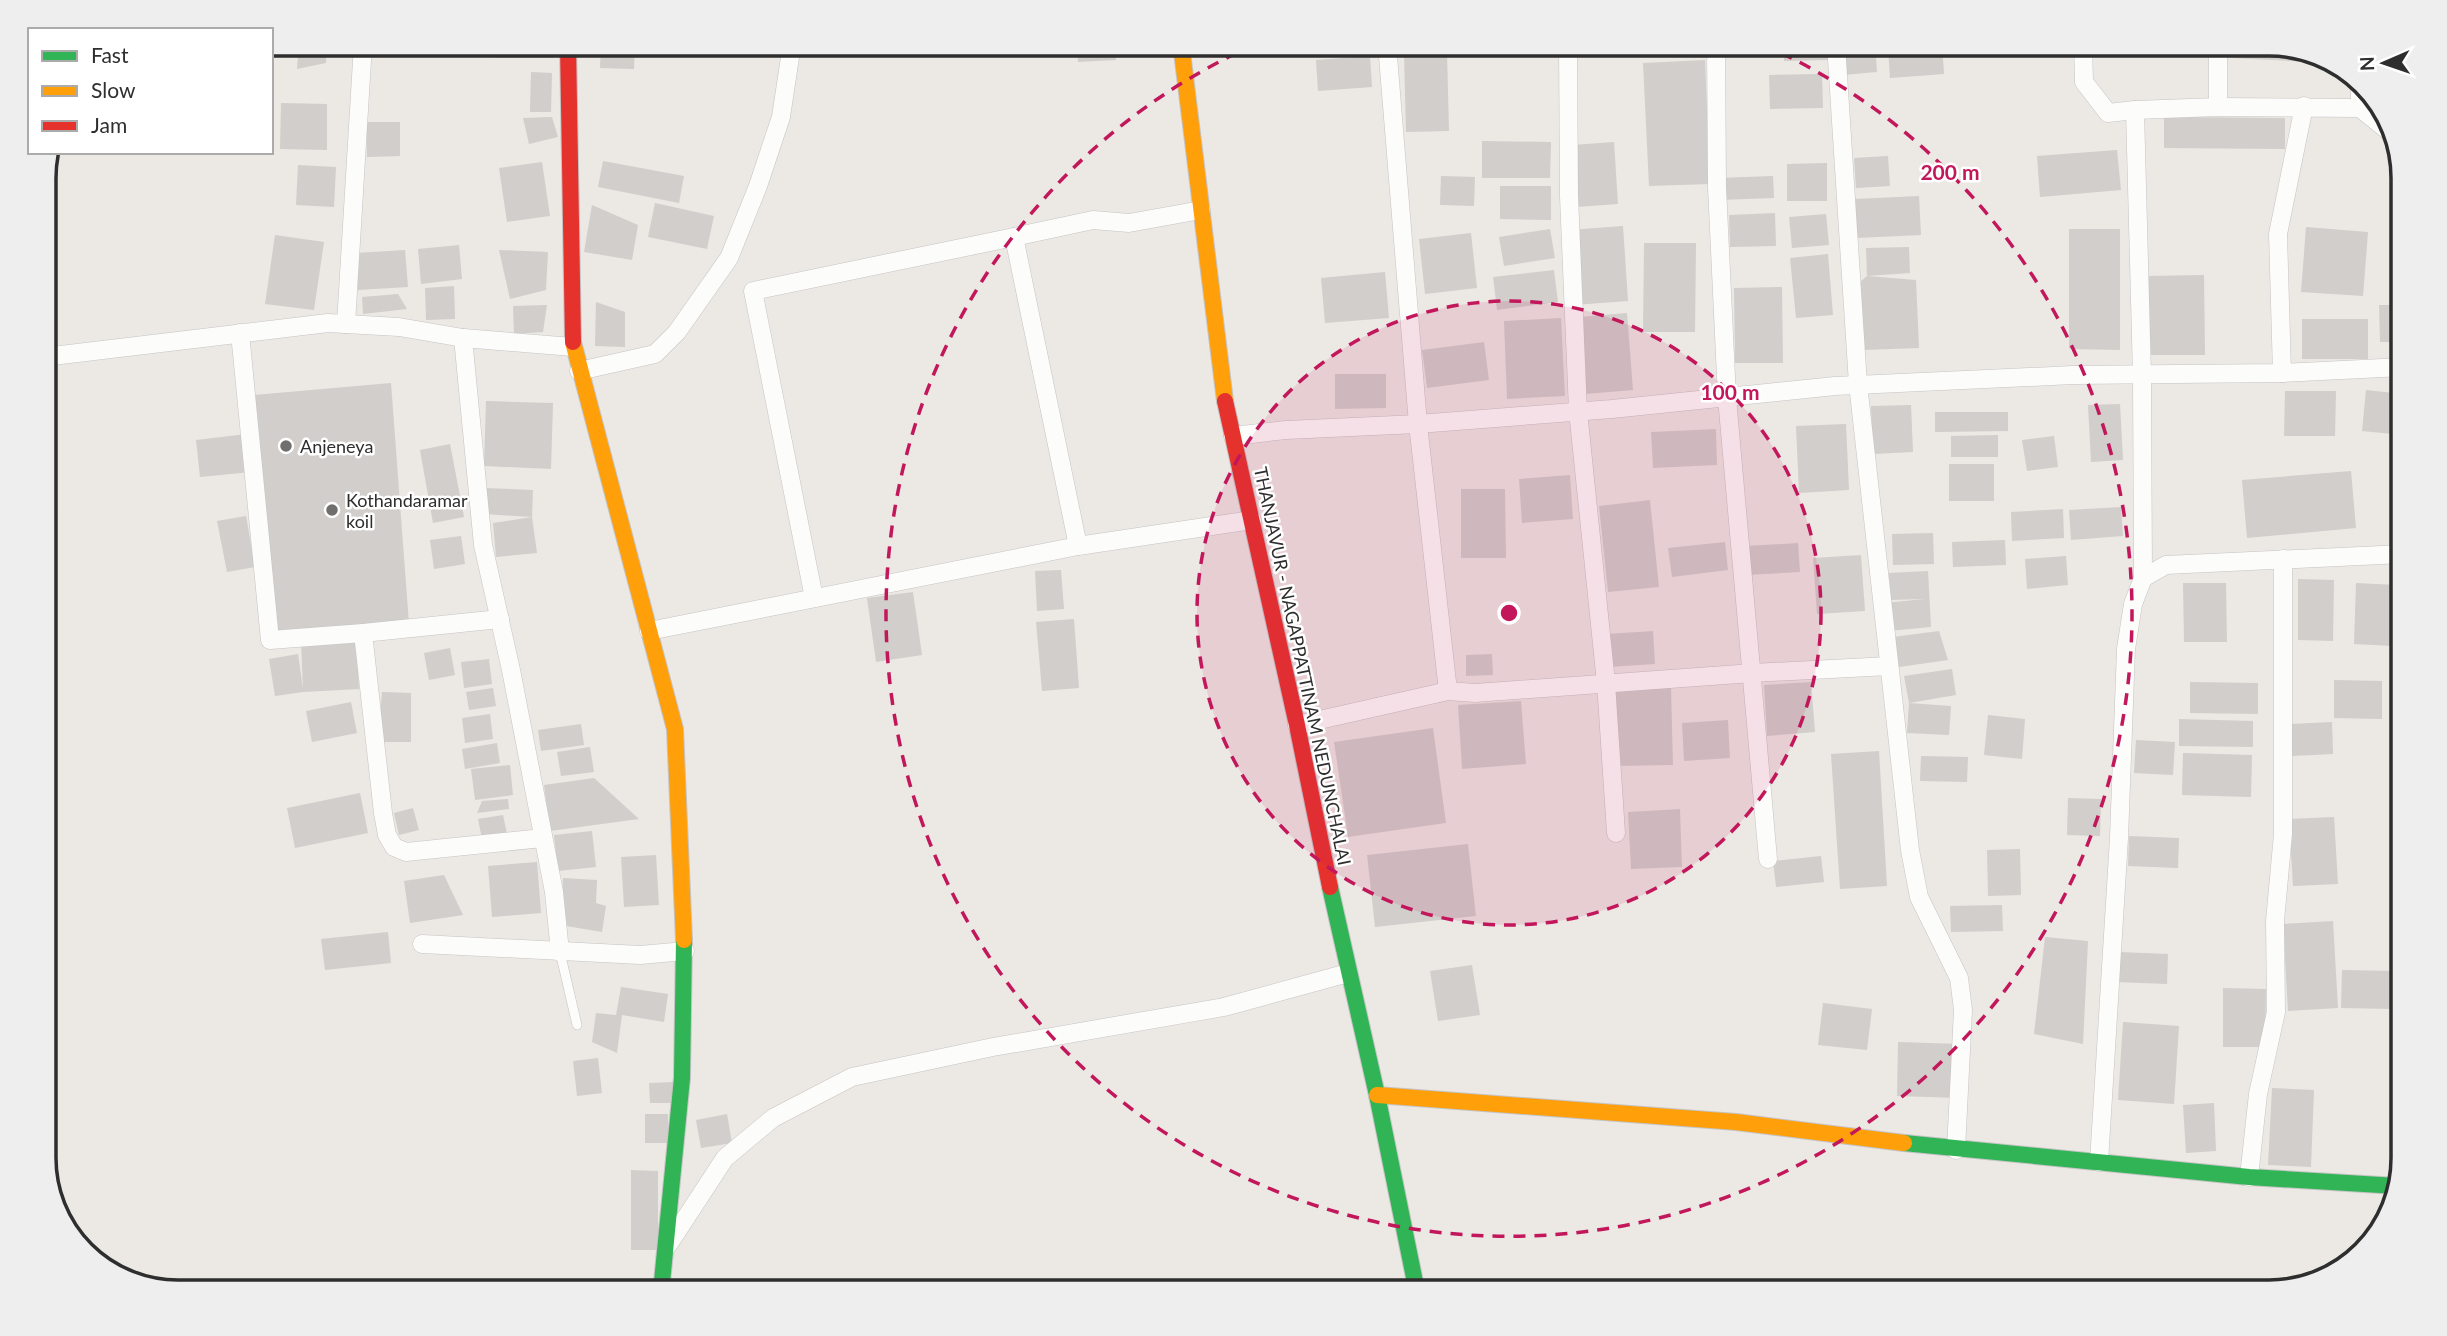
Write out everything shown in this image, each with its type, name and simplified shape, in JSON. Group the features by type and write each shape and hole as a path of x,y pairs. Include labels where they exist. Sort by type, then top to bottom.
{"main road":[{"path":"568,56 573,347 675,729 685,951 682,1077 662,1280"},
{"name":"THANJAVUR - NAGAPPATTINAM NEDUNCHALAI","path":"1182,56 1223,389 1297,725 1348,974 1377,1095 1415,1280"},
{"path":"1377,1095 1736,1122 1956,1150 2249,1177 2388,1185"}],"street":[{"path":"346,324 362,56"},
{"path":"579,371 654,354 677,331 729,258 758,186 781,117 790,56"},
{"path":"1388,56 1418,424 1448,691"},
{"path":"1568,56 1569,196 1578,411 1606,683 1616,833"},
{"path":"1716,56 1717,187 1727,398 1768,859"},
{"path":"1837,56 1858,384 1910,850 1919,897 1959,978 1963,1010 1956,1150"},
{"path":"2083,56 2084,82 2108,113 2304,106 2360,108 2377,122"},
{"path":"2218,56 2218,107"},
{"path":"2360,98 2360,108"},
{"path":"2281,373 2278,234 2304,106"},
{"path":"2099,1162 2119,838 2126,649 2133,604 2143,578 2142,376 2135,110"},
{"path":"814,598 753,291 1093,220 1129,223 1201,209"},
{"path":"1014,237 1078,546"},
{"path":"56,356 328,323 399,327 463,338 573,347"},
{"path":"240,333 270,640 500,619"},
{"path":"463,338 483,545 554,892 559,951"},
{"path":"1233,436 1286,430 1418,424 1578,411 1858,384 2073,375 2281,373 2391,368"},
{"path":"649,631 1078,546 1252,520"},
{"path":"2143,578 2166,565 2391,554"},
{"path":"2249,1177 2258,1094 2276,1012 2276,921 2283,834 2283,559"},
{"path":"363,633 383,813 387,835 394,847 406,852 543,838"},
{"path":"1297,725 1448,691 1475,694 1752,673 1889,666"},
{"path":"422,944 640,954 685,951"},
{"path":"666,1247 725,1158 773,1118 852,1077 993,1046 1224,1007 1348,974"}],"lane":[{"path":"559,951 577,1025"}],"building":[{"path":"298,56 326,56 326,63 297,69"},
{"path":"495,56 554,56 554,58"},
{"path":"600,56 635,56 634,69 600,68"},
{"path":"1078,56 1116,56 1116,60 1078,62"},
{"path":"1370,56 1372,87 1318,91 1316,60"},
{"path":"1404,56 1447,56 1449,131 1406,132"},
{"path":"1784,56 1828,56 1828,60 1784,61"},
{"path":"1842,56 1876,56 1877,72 1843,75"},
{"path":"1889,56 1943,56 1944,74 1890,78"},
{"path":"2269,56 2307,62 2232,58"},
{"path":"1705,60 1710,184 1649,186 1643,63"},
{"path":"531,72 552,73 551,112 530,112"},
{"path":"1822,74 1823,108 1770,109 1769,75"},
{"path":"281,103 327,104 327,150 280,149"},
{"path":"552,117 558,137 529,144 523,118"},
{"path":"2164,117 2285,118 2285,149 2164,148"},
{"path":"366,122 400,122 400,156 367,157"},
{"path":"1482,141 1551,142 1550,178 1482,178"},
{"path":"1614,142 1618,204 1576,207 1572,145"},
{"path":"2117,150 2121,190 2040,197 2037,156"},
{"path":"1888,156 1890,186 1856,188 1854,158"},
{"path":"603,161 684,176 679,203 598,187"},
{"path":"542,162 550,216 507,222 499,168"},
{"path":"1827,163 1827,201 1787,201 1787,164"},
{"path":"298,165 336,167 334,207 296,205"},
{"path":"1441,176 1475,177 1474,206 1440,205"},
{"path":"1773,176 1774,198 1718,200 1718,178"},
{"path":"1500,186 1551,186 1551,220 1500,219"},
{"path":"1919,196 1921,235 1856,238 1855,199"},
{"path":"655,203 714,216 707,249 648,237"},
{"path":"592,205 638,225 632,260 584,252"},
{"path":"1775,213 1776,246 1730,247 1729,215"},
{"path":"1826,214 1829,245 1792,248 1789,217"},
{"path":"1623,226 1628,301 1574,305 1569,230"},
{"path":"2306,227 2368,232 2363,296 2301,292"},
{"path":"1550,229 1555,258 1504,266 1499,237"},
{"path":"2069,229 2120,229 2120,350 2069,349"},
{"path":"1471,233 1477,288 1425,294 1419,239"},
{"path":"275,235 324,242 314,310 265,304"},
{"path":"1644,243 1696,243 1695,332 1643,332"},
{"path":"459,245 462,279 421,284 418,249"},
{"path":"1909,247 1910,273 1867,276 1866,248"},
{"path":"405,250 408,287 358,290 356,253"},
{"path":"499,250 548,252 546,290 510,299"},
{"path":"1828,254 1833,315 1796,318 1790,258"},
{"path":"1554,270 1558,302 1497,310 1493,277"},
{"path":"1385,272 1389,318 1325,323 1321,278"},
{"path":"2204,275 2205,355 2146,355 2146,276"},
{"path":"1867,276 1916,280 1919,348 1863,350 1860,282"},
{"path":"454,286 455,319 426,320 425,288"},
{"path":"1782,287 1783,363 1735,363 1734,288"},
{"path":"398,294 407,309 363,314 362,297"},
{"path":"596,302 625,312 625,347 595,346"},
{"path":"547,305 543,332 514,334 513,306"},
{"path":"2379,305 2391,305 2391,342 2380,342"},
{"path":"1627,313 1633,390 1586,394 1580,317"},
{"path":"1561,318 1565,396 1507,399 1504,321"},
{"path":"2302,319 2368,319 2368,359 2302,359"},
{"path":"1484,342 1489,380 1427,388 1422,350"},
{"path":"1335,374 1386,374 1386,408 1335,409"},
{"name":"Kothandaramar koil","path":"391,383 409,624 274,634 253,395"},
{"path":"2366,390 2391,393 2391,434 2362,431"},
{"path":"2285,391 2336,391 2335,436 2284,436"},
{"path":"486,401 553,403 551,469 484,466"},
{"path":"2120,404 2123,460 2091,462 2088,405"},
{"path":"1911,405 1913,452 1873,454 1871,406"},
{"path":"1935,412 2008,412 2008,431 1935,432"},
{"path":"1846,424 1849,490 1799,493 1796,426"},
{"path":"1716,429 1717,465 1653,468 1651,432"},
{"path":"247,434 251,472 200,477 196,440"},
{"path":"1998,435 1998,457 1951,457 1951,436"},
{"path":"2054,436 2058,467 2027,471 2022,440"},
{"path":"450,444 464,517 433,523 420,450"},
{"path":"1949,464 1994,464 1994,501 1949,501"},
{"path":"2351,471 2356,528 2247,538 2242,480"},
{"path":"1570,475 1573,519 1522,523 1519,479"},
{"path":"485,488 533,490 532,517 484,514"},
{"path":"1461,489 1505,489 1506,558 1461,558"},
{"path":"1650,500 1659,587 1608,592 1599,506"},
{"path":"2121,507 2123,536 2071,540 2069,510"},
{"path":"2063,509 2064,538 2012,541 2011,512"},
{"path":"246,516 255,567 227,572 217,521"},
{"path":"532,517 537,553 496,557 493,523"},
{"path":"1933,533 1934,564 1893,565 1892,534"},
{"path":"461,536 465,564 434,569 430,540"},
{"path":"2005,540 2006,565 1953,567 1952,542"},
{"path":"1725,542 1728,570 1672,577 1668,548"},
{"path":"1798,543 1800,572 1747,575 1745,546"},
{"path":"1861,555 1865,611 1817,614 1813,558"},
{"path":"2066,556 2068,585 2027,589 2025,559"},
{"path":"1061,570 1064,609 1037,611 1035,571"},
{"path":"1928,571 1931,627 1888,631 1885,603 1924,599 1890,600 1889,573"},
{"path":"2298,579 2334,580 2333,641 2298,640"},
{"path":"2183,583 2226,583 2227,642 2184,642"},
{"path":"2356,583 2391,585 2391,646 2354,644"},
{"path":"913,592 922,655 876,662 867,598"},
{"path":"1074,619 1079,688 1042,691 1036,622"},
{"path":"1653,631 1655,664 1609,667 1607,634"},
{"path":"1939,631 1948,660 1899,667 1893,637"},
{"path":"356,638 359,689 275,696 269,659 298,654 303,689 301,641"},
{"path":"450,648 455,675 429,680 424,653"},
{"path":"1492,654 1493,675 1466,676 1466,655"},
{"path":"489,659 492,684 464,688 461,662"},
{"path":"1952,669 1956,695 1909,703 1904,676"},
{"path":"2334,680 2382,681 2382,719 2334,718"},
{"path":"1811,682 1815,732 1767,736 1764,685"},
{"path":"2190,682 2258,683 2258,714 2190,713"},
{"path":"1671,687 1673,765 1617,766 1615,688"},
{"path":"493,688 496,706 469,710 466,692"},
{"path":"382,692 411,693 411,742 378,742"},
{"path":"1521,701 1526,764 1462,769 1458,705"},
{"path":"351,702 357,733 312,742 306,711"},
{"path":"1909,703 1951,706 1949,735 1907,733"},
{"path":"490,714 493,739 465,743 462,718"},
{"path":"1988,715 2025,719 2022,759 1984,755"},
{"path":"2179,719 2253,721 2253,747 2179,746"},
{"path":"1728,720 1730,758 1684,761 1682,723"},
{"path":"2332,722 2333,754 2292,756 2290,724"},
{"path":"581,724 584,745 541,751 538,730"},
{"path":"1433,728 1446,823 1348,837 1334,742"},
{"path":"2136,740 2175,742 2173,775 2134,773"},
{"path":"497,743 500,763 465,769 462,749"},
{"path":"590,747 594,772 561,776 557,752"},
{"path":"1879,751 1887,886 1840,889 1831,754"},
{"path":"2183,753 2252,755 2251,797 2182,795"},
{"path":"1921,756 1968,757 1967,782 1920,781"},
{"path":"510,765 513,795 475,800 471,769"},
{"path":"594,778 639,819 550,831 544,785"},
{"path":"360,793 368,833 295,848 287,808"},
{"path":"2068,798 2101,799 2100,836 2067,835"},
{"path":"508,799 509,809 477,813 482,801"},
{"path":"413,808 419,830 399,835 394,813"},
{"path":"1680,809 1682,867 1631,869 1628,812"},
{"path":"503,815 507,834 482,839 478,819"},
{"path":"2334,817 2338,884 2293,886 2289,819"},
{"path":"592,831 596,867 558,871 554,835"},
{"path":"2129,836 2179,838 2178,868 2128,866"},
{"path":"1468,844 1476,916 1375,927 1367,855"},
{"path":"2020,849 2021,895 1988,896 1987,850"},
{"path":"656,855 659,905 624,907 621,857"},
{"path":"1821,856 1824,882 1776,887 1773,861"},
{"path":"537,862 541,913 492,917 488,866"},
{"path":"444,875 463,915 410,923 404,881"},
{"path":"563,878 597,880 596,903 606,906 602,932 566,926 562,902"},
{"path":"2002,905 2003,931 1951,932 1950,906"},
{"path":"2333,921 2338,1008 2288,1011 2283,924"},
{"path":"388,932 391,963 325,970 321,939"},
{"path":"2045,937 2088,941 2083,1044 2034,1034"},
{"path":"2118,952 2168,954 2167,984 2116,982"},
{"path":"1472,965 1480,1015 1438,1021 1430,971"},
{"path":"2342,970 2391,971 2391,1009 2341,1008"},
{"path":"621,987 668,994 664,1022 622,1015 617,1053 592,1042 596,1013 616,1015"},
{"path":"2223,988 2266,989 2265,1047 2223,1047"},
{"path":"1823,1003 1872,1009 1867,1050 1818,1045"},
{"path":"2123,1022 2179,1026 2174,1104 2118,1100"},
{"path":"1898,1042 1959,1044 1958,1098 1897,1096"},
{"path":"598,1058 602,1093 577,1096 573,1061"},
{"path":"676,1082 676,1103 650,1103 649,1083"},
{"path":"2272,1088 2314,1090 2311,1167 2268,1165"},
{"path":"2214,1103 2216,1151 2186,1153 2183,1105"},
{"path":"645,1114 668,1114 668,1143 645,1143"},
{"path":"727,1114 732,1143 701,1148 696,1120"},
{"path":"631,1170 658,1171 658,1250 631,1250"}],"traffic: fast":[{"path":"1330,887 1377,1095 1415,1280"},
{"path":"662,1280 682,1078 684,940"},
{"path":"1904,1143 2249,1177 2388,1185"}],"traffic: slow":[{"path":"1182,56 1225,401"},
{"path":"573,342 675,729 684,940"},
{"path":"1377,1095 1736,1122 1904,1143"}],"traffic: jam":[{"path":"568,56 573,342"},
{"path":"1225,401 1330,887"}],"place":[{"name":"Anjeneya","path":"286,446"},
{"name":"Kothandaramar koil","path":"332,510"}]}
